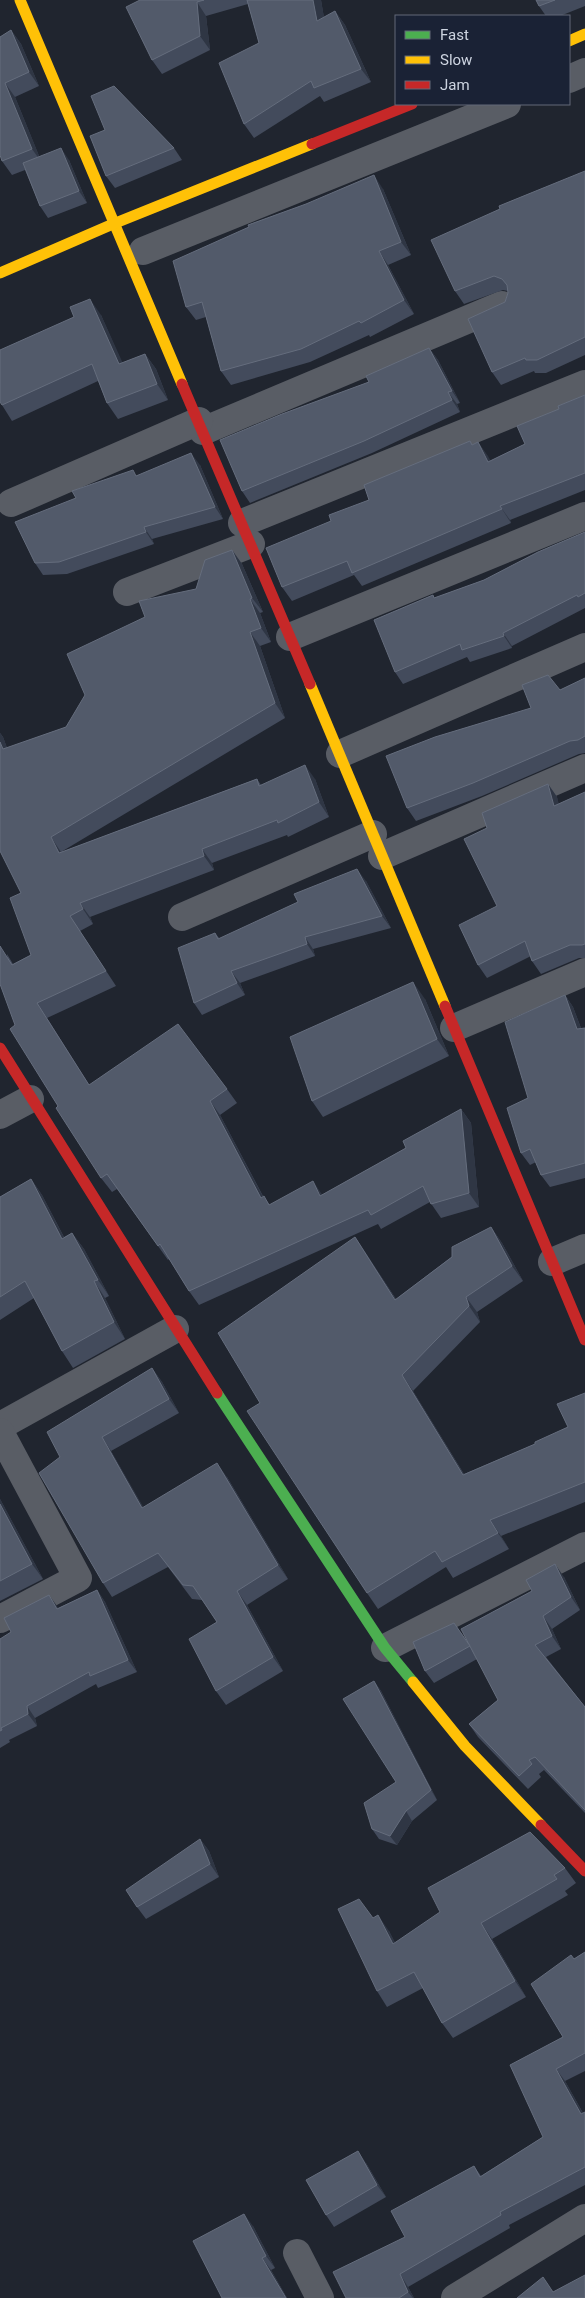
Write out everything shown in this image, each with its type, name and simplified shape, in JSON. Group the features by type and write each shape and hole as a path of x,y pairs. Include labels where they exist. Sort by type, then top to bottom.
{"street":[{"path":"20,0 113,224 247,533 585,1340"},
{"path":"570,41 585,34"},
{"path":"570,79 585,72"},
{"path":"0,273 113,224 410,105"},
{"path":"144,251 505,105"},
{"path":"11,503 502,304"},
{"path":"127,592 247,533 585,384"},
{"path":"290,636 585,516"},
{"path":"340,754 585,647"},
{"path":"182,917 585,768"},
{"path":"454,1028 585,972"},
{"path":"0,1048 175,1329 385,1648 465,1746 585,1871"},
{"path":"0,1115 30,1099"},
{"path":"552,1262 585,1248"},
{"path":"0,1426 175,1329"},
{"path":"0,1432 78,1578 0,1619"},
{"path":"385,1648 585,1546"},
{"path":"455,2298 585,2218"},
{"path":"297,2253 320,2298"}],"building":[{"path":"140,0 204,0 197,2 200,36 152,60 126,7"},
{"path":"247,0 313,0 317,21 335,11 361,69 314,88 311,81 244,124 219,63 259,43"},
{"path":"536,0 555,0 539,6"},
{"path":"11,30 29,72 5,83 32,149 2,161 0,155 0,37"},
{"path":"114,86 174,148 106,176 90,136 105,130 91,96"},
{"path":"61,148 79,191 40,206 23,163"},
{"path":"585,171 585,337 537,360 526,360 525,358 492,372 468,319 505,302 508,293 507,285 502,279 494,276 455,291 431,240 500,209 499,206"},
{"path":"374,175 401,242 379,251 404,300 361,323 359,321 301,349 221,371 202,302 186,307 173,261 249,227 248,225 306,204"},
{"path":"90,299 119,364 145,354 157,384 107,403 92,364 2,405 0,402 0,350 74,317 70,307"},
{"path":"429,348 452,391 448,392 452,400 364,441 242,491 220,440 282,414 369,382 366,376"},
{"path":"585,395 585,473 500,506 502,509 352,573 347,561 282,587 266,548 331,521 329,515 369,500 364,485 470,441 472,445 478,442 488,462 525,444 517,426 559,409 558,406"},
{"path":"191,453 215,507 144,527 146,532 59,562 35,563 15,522 76,498 72,491 133,470 136,476"},
{"path":"585,532 585,593 578,597 577,595 503,633 504,636 462,650 460,644 395,672 374,620 433,595 434,598 484,580 538,552"},
{"path":"232,550 252,598 250,599 261,628 250,632 275,703 51,837 59,853 257,779 259,786 305,765 319,802 278,823 277,820 202,849 204,856 80,903 83,909 70,916 106,971 37,1003 89,1085 178,1024 227,1089 210,1101 261,1198 264,1196 269,1205 313,1181 320,1196 406,1148 403,1141 461,1109 469,1193 431,1204 423,1186 371,1215 368,1210 189,1291 160,1244 158,1246 107,1174 101,1178 56,1108 58,1106 10,1029 15,1025 0,984 0,946 12,965 31,955 10,898 21,893 0,851 0,742 3,749 66,727 85,695 67,654 145,617 139,601 196,589 205,560"},
{"path":"548,675 560,690 585,678 585,736 473,783 407,808 386,756 435,737 531,708 522,685"},
{"path":"548,784 554,806 585,792 585,944 570,945 532,961 525,941 478,965 459,925 497,906 464,839 487,828 482,813"},
{"path":"357,869 382,916 305,937 307,944 231,971 237,983 194,1003 178,948 215,933 218,939 298,902 294,894"},
{"path":"413,982 437,1039 312,1101 290,1037"},
{"path":"565,995 577,1029 585,1028 585,1163 541,1175 530,1149 521,1153 507,1108 528,1098 505,1022"},
{"path":"31,1179 62,1239 72,1233 98,1280 94,1281 114,1322 62,1351 25,1281 0,1297 0,1197"},
{"path":"491,1227 512,1266 466,1297 469,1306 402,1375 463,1475 535,1444 535,1442 568,1427 557,1404 585,1393 585,1482 490,1520 498,1533 442,1562 435,1551 367,1593 247,1411 260,1403 218,1333 355,1237 395,1300 452,1257 452,1247"},
{"path":"152,1368 169,1399 102,1437 142,1508 217,1463 278,1565 237,1591 273,1657 216,1691 189,1639 217,1622 193,1586 183,1585 158,1553 103,1583 39,1473 60,1457 47,1432"},
{"path":"0,1504 32,1564 0,1581"},
{"path":"555,1564 571,1597 543,1616 552,1636 535,1645 585,1707 585,1810 535,1757 529,1760 532,1764 519,1776 469,1724 498,1700 461,1629 532,1591 526,1580"},
{"path":"97,1590 128,1660 90,1676 89,1672 27,1706 28,1714 1,1728 2,1730 0,1731 0,1639 11,1632 4,1618 49,1595 57,1609"},
{"path":"454,1623 470,1646 425,1671 413,1642"},
{"path":"374,1681 431,1790 406,1811 390,1836 372,1829 364,1803 396,1782 343,1699"},
{"path":"530,1832 565,1868 554,1875 557,1879 481,1923 515,1981 442,2023 414,1972 377,1991 338,1909 359,1899 373,1918 378,1915 393,1944 440,1912 428,1888"},
{"path":"200,1839 210,1864 137,1907 126,1890"},
{"path":"585,1952 585,2053 556,2069 581,2114 585,2112 585,2167 500,2212 501,2215 400,2274 408,2292 399,2298 346,2298 333,2272 405,2237 391,2211 474,2166 480,2177 543,2137 510,2065 563,2037 531,1984 571,1955 574,1959"},
{"path":"358,2151 377,2185 326,2215 306,2180"},
{"path":"244,2214 266,2256 262,2258 286,2298 222,2298 193,2241"},
{"path":"585,2275 585,2298 517,2298 543,2277 553,2292"}],"traffic: fast":[{"path":"217,1393 385,1648 413,1682"}],"traffic: slow":[{"path":"20,0 182,384"},
{"path":"570,41 585,34"},
{"path":"0,273 113,224 312,144"},
{"path":"310,684 445,1006"},
{"path":"413,1682 465,1746 541,1825"}],"traffic: jam":[{"path":"312,144 410,105"},
{"path":"182,384 310,684"},
{"path":"445,1006 585,1340"},
{"path":"0,1048 217,1393"},
{"path":"541,1825 585,1871"}]}
